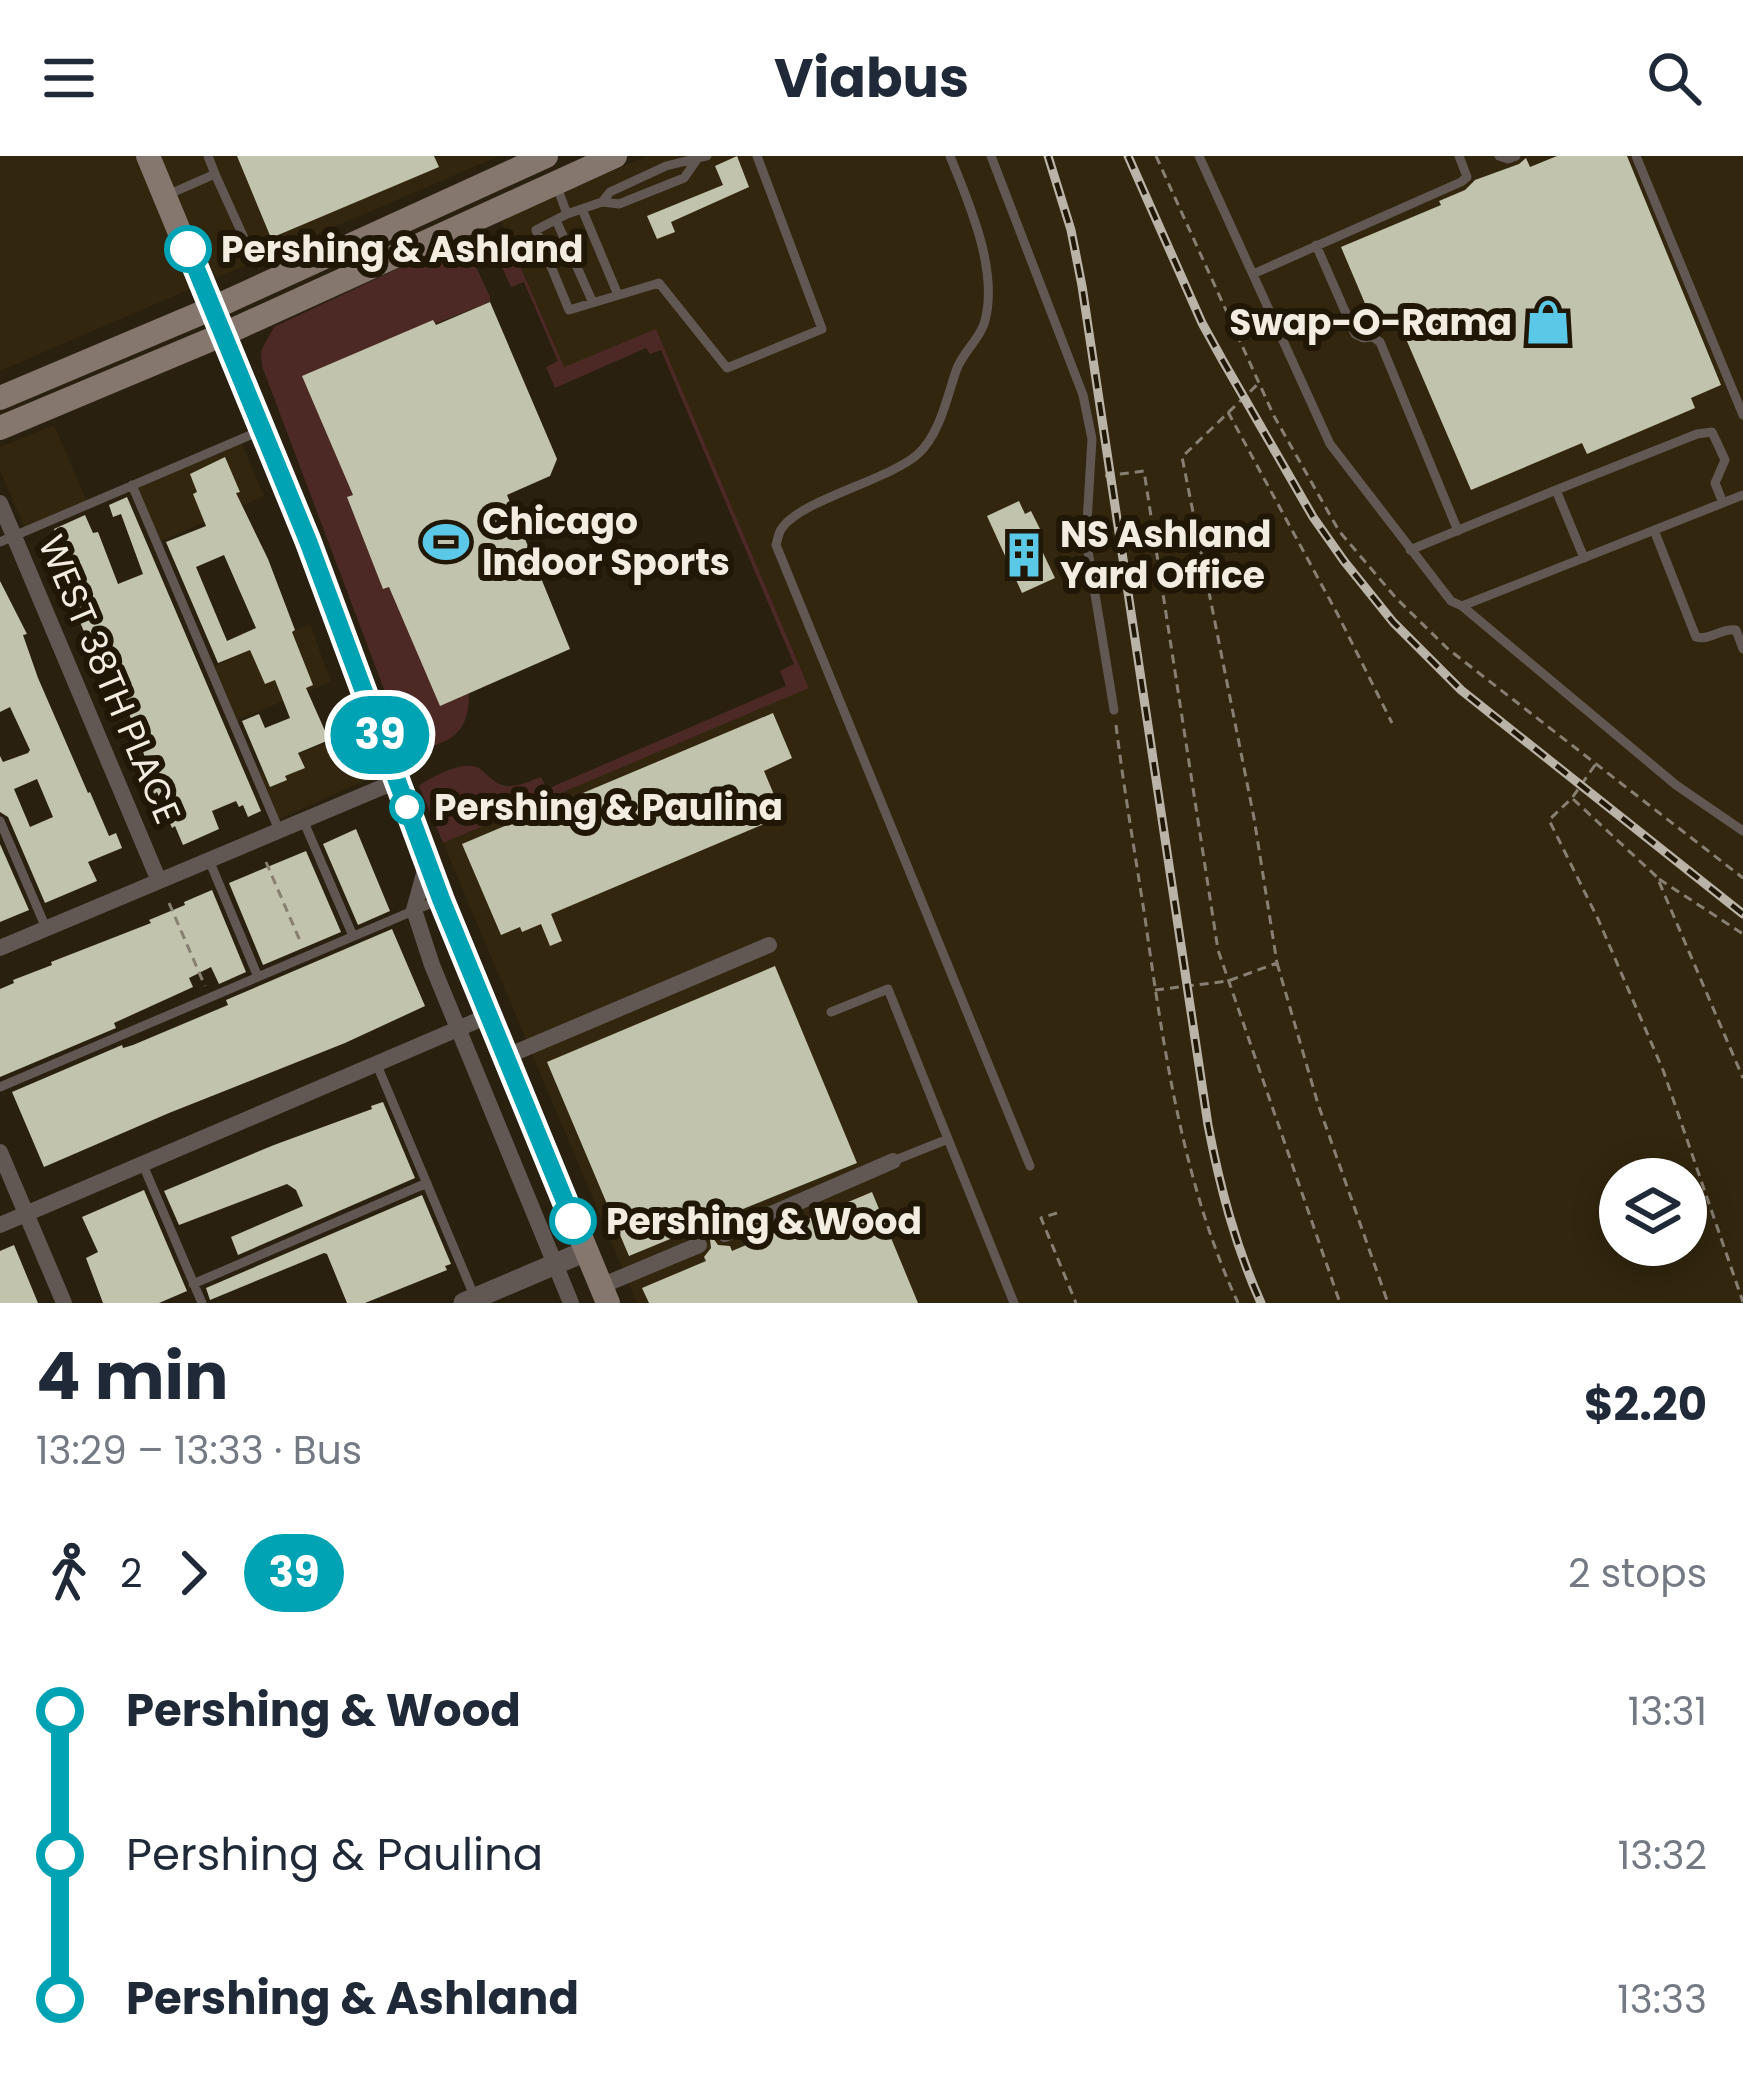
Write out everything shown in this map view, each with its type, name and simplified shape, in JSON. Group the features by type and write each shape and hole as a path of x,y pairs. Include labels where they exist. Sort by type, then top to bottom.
{"main road":[{"path":"148,156 263,430 441,899 604,1295"},
{"path":"0,398 213,308 546,156"},
{"path":"0,428 224,334 614,156"}],"street":[{"name":"WEST 38TH PLACE","path":"0,503 7,538 159,881"},
{"path":"0,948 397,781"},
{"path":"428,862 414,910 457,1029 571,1303"},
{"path":"505,1057 769,945"},
{"path":"0,1226 488,1016"},
{"path":"0,1152 64,1303"},
{"path":"724,1234 893,1161"},
{"path":"604,1295 699,1245"},
{"path":"476,1300 586,1251"}],"lane":[{"path":"208,156 244,238"},
{"path":"602,202 610,192 666,166 707,156"},
{"path":"696,161 684,178 619,204 602,202 567,214 536,230 569,310 659,283 728,368 822,329 757,156"},
{"path":"950,156 975,220 987,272 989,304 982,330 959,362 934,432 918,454 800,513 782,528 776,545 1030,1166"},
{"path":"991,156 1083,394 1092,439 1086,539 1114,710"},
{"path":"1199,156 1330,444 1451,601 1676,785 1743,831"},
{"path":"1252,274 1461,182 1467,178 1459,156"},
{"path":"1498,156 1516,156"},
{"path":"1636,156 1743,415"},
{"path":"165,196 215,174"},
{"path":"555,183 567,214"},
{"path":"582,209 618,296"},
{"path":"556,220 593,303"},
{"path":"1316,245 1355,334 1380,342 1458,531"},
{"path":"7,538 263,430"},
{"path":"1410,550 1712,431 1725,460 1715,484 1723,503"},
{"path":"132,485 279,830"},
{"path":"1556,490 1584,558"},
{"path":"1462,606 1743,495"},
{"path":"1654,530 1696,637 1736,630 1743,649"},
{"path":"303,820 353,936"},
{"path":"0,821 46,928"},
{"path":"208,860 258,977"},
{"path":"0,1087 441,899"},
{"path":"832,1012 888,989 1014,1303"},
{"path":"377,1064 476,1300"},
{"path":"893,1161 949,1139"},
{"path":"143,1165 202,1303"},
{"path":"194,1284 427,1183"}],"path":[{"path":"1259,383 1181,457 1254,818 1277,964 1318,1104 1388,1303"},
{"path":"1228,412 1392,723"},
{"path":"1089,478 1144,471 1217,950 1340,1303"},
{"path":"1114,710 1155,990 1185,1142 1238,1303"},
{"path":"1596,763 1572,798 1549,820 1663,1070 1743,1302"},
{"path":"1572,798 1657,877 1743,934"},
{"path":"266,862 302,945"},
{"path":"1657,877 1743,1078"},
{"path":"169,903 206,988"},
{"path":"1155,990 1228,981 1277,964"},
{"path":"1057,1213 1041,1218 1076,1303"}],"shaded area":[{"path":"0,156 499,156 0,371"},
{"path":"647,156 1743,156 1743,1303 637,1303 443,843 809,687 656,330 564,368 501,220"},
{"path":"506,233 564,367 656,329 809,688 443,843 419,786 438,774 470,766 507,786 541,777 547,789 786,686 780,671 794,664 661,350 650,354 646,348 555,388 546,367 558,361 524,282 511,287 490,241"},
{"path":"463,238 490,302 303,376 353,495 348,497 384,589 389,587 469,693 460,730 444,742 408,753 262,366 261,351 274,327"},
{"path":"54,425 88,504 26,531 0,471 0,447"},
{"path":"240,440 264,496 157,543 132,485"},
{"path":"310,624 331,682 232,722 210,668"},
{"path":"348,733 366,780 275,821 254,773"}],"building":[{"path":"237,156 434,156 439,167 271,238"},
{"path":"737,156 749,187 671,222 675,232 657,239 647,216 723,185 715,166"},
{"name":"Swap-O-Rama","path":"1557,156 1627,156 1721,385 1691,398 1695,408 1587,454 1582,443 1471,490 1397,318 1375,327 1341,247 1441,205 1439,201 1475,180 1526,158 1530,167"},
{"name":"Chicago Indoor Sports","path":"490,302 557,459 550,476 507,495 570,649 440,706 389,587 383,589 347,497 353,495 302,376 433,320 436,325"},
{"path":"225,457 295,630 313,685 306,688 329,740 298,753 305,768 270,787 242,721 259,714 265,728 290,718 275,680 265,684 250,650 218,663 166,542 206,526 190,474","holes":["224,555 256,628 227,641 196,567"]},
{"path":"127,497 261,811 248,817 236,801 212,811 219,829 183,845 157,792 152,795 138,761 145,758 140,741 103,649 93,653 72,603 82,599 54,529 85,515 93,533 98,532 118,584 143,574 121,514 113,517 109,505"},
{"name":"NS Ashland Yard Office","path":"1019,501 1025,514 1031,511 1040,529 1033,532 1055,578 1022,593 987,516"},
{"path":"0,581 27,634 23,635 38,678 88,793 109,836 116,833 122,848 88,862 97,881 45,903 8,817 0,812 0,756 3,762 30,750 10,707 0,712","holes":["37,779 53,817 30,827 14,789"]},
{"path":"773,713 792,758 764,771 783,816 551,914 562,941 550,946 541,924 501,935 462,844"},
{"path":"356,829 390,911 358,925 323,844"},
{"path":"0,844 29,910 0,922"},
{"path":"306,851 341,932 263,965 229,883"},
{"path":"212,890 246,972 219,984 211,967 189,978 193,987 114,1023 116,1028 0,1077 0,989 51,962 151,923 149,920"},
{"path":"392,929 425,1006 44,1167 12,1092 228,1005 226,1000"},
{"path":"775,966 857,1163 718,1219 713,1238 732,1251 872,1192 918,1303 649,1303 642,1288 706,1261 710,1239 692,1230 629,1256 547,1062"},
{"path":"383,1102 415,1178 238,1255 231,1237 303,1206 296,1190 287,1184 179,1225 164,1191"},
{"path":"144,1190 187,1291 159,1303 103,1303 86,1258 98,1252 82,1217"},
{"path":"422,1195 451,1264 445,1266 447,1270 365,1303 347,1303 324,1253 210,1300 206,1288"},
{"path":"14,1245 38,1303 0,1303 0,1251"}],"railway":[{"path":"1048,156 1082,286 1208,1125 1229,1216 1261,1303"},
{"path":"1128,156 1223,361 1313,517 1393,622 1461,690 1743,914"}],"bus line":[{"name":"39","path":"188,249 308,541 441,899 573,1221"}],"place":[{"name":"Pershing & Ashland","path":"188,249"},
{"name":"Swap-O-Rama","path":"1548,322"},
{"name":"Chicago Indoor Sports","path":"446,542"},
{"name":"NS Ashland Yard Office","path":"1024,555"},
{"name":"Pershing & Paulina","path":"407,807"},
{"name":"Pershing & Wood","path":"573,1221"}]}
